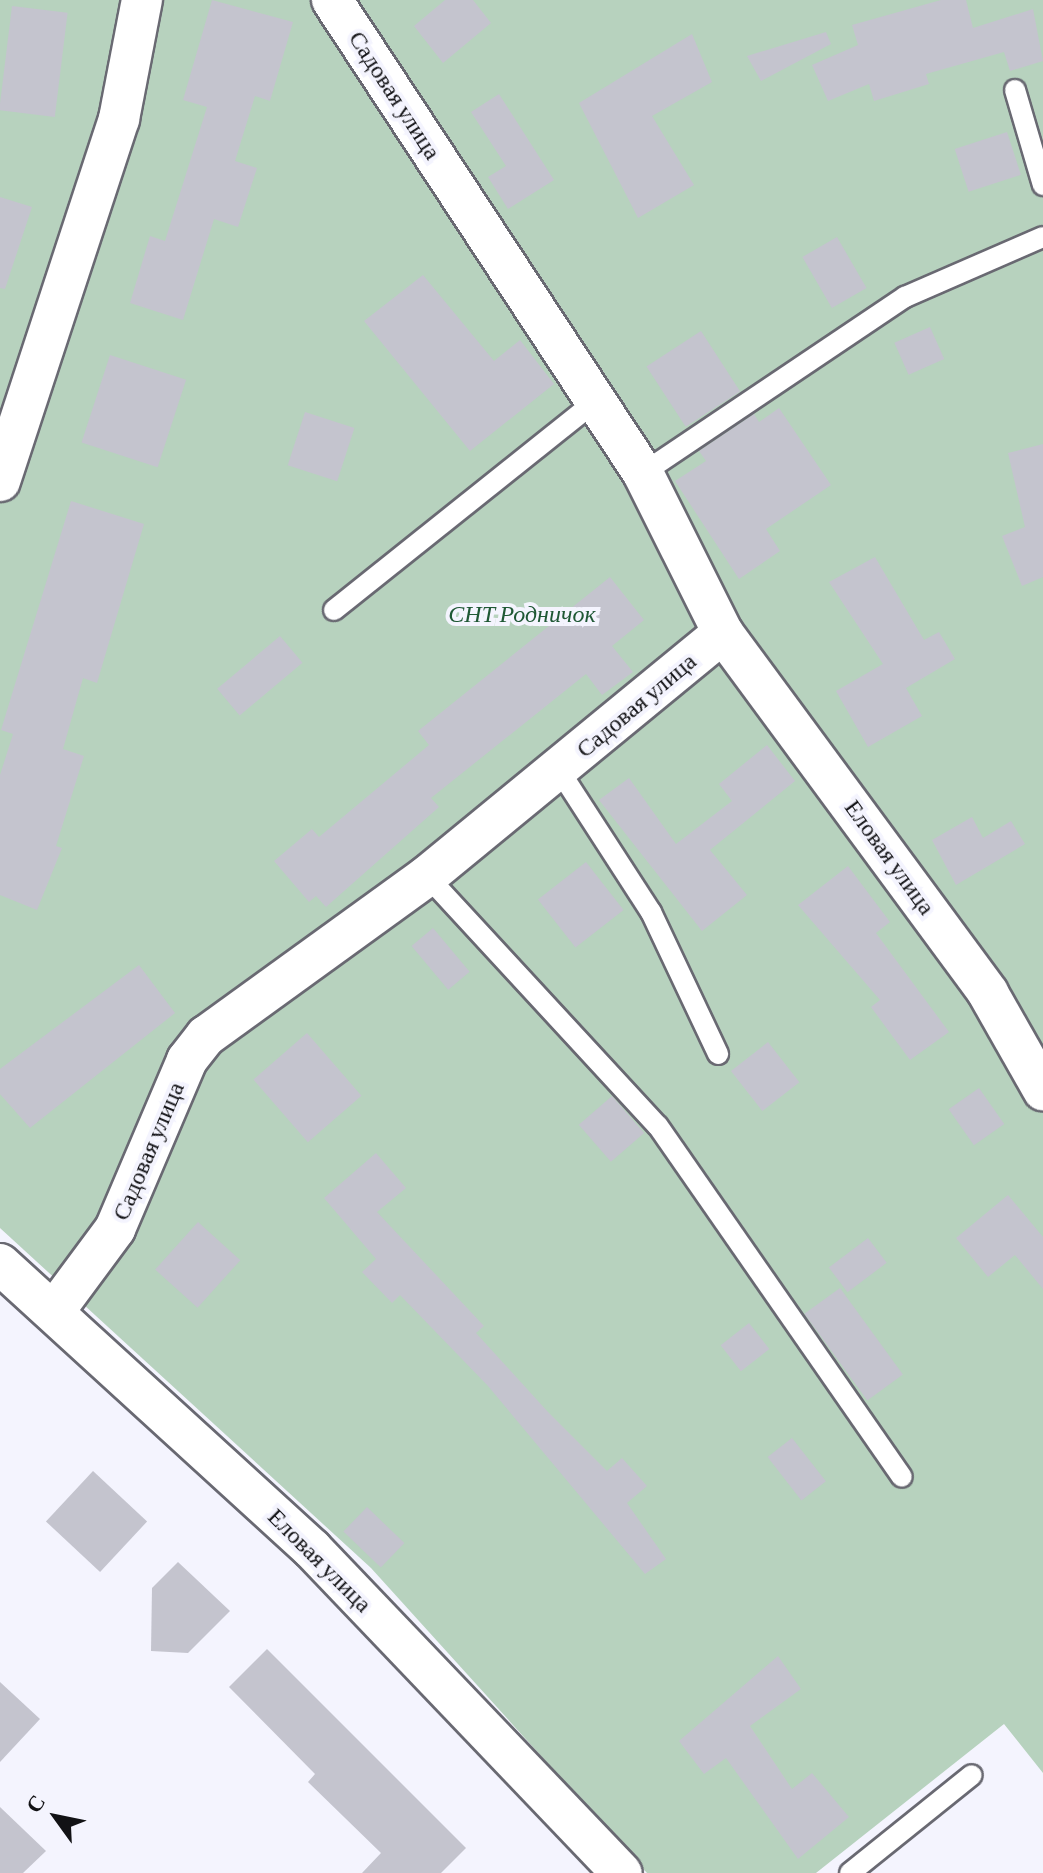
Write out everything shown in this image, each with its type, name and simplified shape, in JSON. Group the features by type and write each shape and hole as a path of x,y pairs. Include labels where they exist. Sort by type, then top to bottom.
{"street":[{"path":"0,481 119,119 142,0"},
{"name":"Садовая улица","path":"55,1310 115,1229 187,1060 206,1036 427,876 723,633 643,473 332,0"},
{"name":"Еловая улица","path":"723,633 988,993 1043,1090"},
{"name":"Еловая улица","path":"0,1264 55,1310 312,1549 622,1873"}],"lane":[{"path":"1015,90 1043,185"},
{"path":"643,473 905,297 1043,237"},
{"path":"334,610 595,402"},
{"path":"559,770 651,912 718,1054"},
{"path":"427,876 658,1126 902,1477"},
{"path":"850,1873 972,1775"}],"green space":[{"name":"СНТ Родничок","path":"0,0 1043,0 1043,1773 1004,1724 816,1873 647,1873 371,1568 0,1228"}],"building":[{"path":"212,0 293,22 270,101 255,96 235,161 257,168 238,227 214,219 183,320 130,303 150,236 165,241 207,107 183,100"},
{"path":"445,0 473,0 491,23 443,63 414,26"},
{"path":"941,0 966,0 973,28 1033,9 1043,61 1010,71 1004,52 926,74 929,84 874,101 869,84 828,101 812,65 858,45 852,25"},
{"path":"12,6 68,13 55,117 0,110"},
{"path":"826,32 831,44 761,81 747,56"},
{"path":"692,34 712,82 652,116 694,185 638,218 579,103"},
{"path":"499,94 554,180 508,209 488,177 506,166 471,112"},
{"path":"1007,132 1021,175 969,192 955,149"},
{"path":"0,197 32,207 5,289 0,288"},
{"path":"837,237 866,288 832,308 802,257"},
{"path":"423,275 494,361 520,340 554,384 470,451 364,321"},
{"path":"930,327 944,359 909,375 894,343"},
{"path":"701,331 740,391 686,427 646,366"},
{"path":"110,355 186,380 158,467 82,442"},
{"path":"779,408 831,485 766,529 780,551 739,579 675,481 706,461 699,451 754,414 759,422"},
{"path":"305,412 354,428 337,481 288,465"},
{"path":"1043,444 1043,577 1022,586 1002,536 1025,527 1008,453"},
{"path":"71,501 144,524 97,683 83,678 63,749 84,756 56,846 62,848 37,910 0,895 0,775 13,734 1,730"},
{"path":"875,557 924,640 939,632 955,659 906,688 922,716 868,747 836,691 883,664 829,582"},
{"path":"610,577 644,620 612,646 633,672 602,695 586,674 431,798 439,807 326,907 316,896 309,902 274,861 312,829 319,837 429,745 418,731"},
{"path":"280,636 302,663 240,716 217,689"},
{"path":"767,745 795,781 710,850 747,895 702,931 599,800 629,778 676,844 732,801 719,784"},
{"path":"972,817 983,838 1011,821 1025,844 956,885 932,840"},
{"path":"586,862 624,910 575,948 538,900"},
{"path":"848,866 890,922 876,933 949,1032 910,1060 871,1007 880,1000 798,905"},
{"path":"433,928 470,972 448,990 412,946"},
{"path":"139,965 175,1013 30,1128 0,1094 0,1069"},
{"path":"307,1033 361,1096 308,1142 253,1080"},
{"path":"768,1042 799,1082 762,1111 731,1071"},
{"path":"979,1088 1004,1124 974,1145 949,1109"},
{"path":"612,1096 644,1133 611,1162 579,1125"},
{"path":"376,1153 406,1188 377,1212 484,1326 476,1333 548,1412 607,1471 622,1458 647,1486 627,1503 666,1559 645,1574 488,1386 400,1295 392,1303 362,1272 376,1259 324,1198"},
{"path":"1008,1195 1043,1237 1043,1289 1015,1255 988,1277 956,1238"},
{"path":"198,1222 240,1260 198,1308 155,1270"},
{"path":"868,1238 887,1263 848,1292 829,1267"},
{"path":"840,1288 903,1375 867,1400 804,1314"},
{"path":"749,1323 769,1349 741,1371 721,1345"},
{"path":"792,1438 826,1481 801,1500 768,1457"},
{"path":"93,1471 147,1521 100,1572 46,1521"},
{"path":"367,1507 404,1543 381,1568 343,1531"},
{"path":"178,1562 230,1611 188,1653 151,1651 152,1588"},
{"path":"267,1649 466,1848 441,1873 362,1873 381,1853 308,1782 315,1774 229,1687"},
{"path":"778,1656 801,1689 750,1726 792,1789 812,1773 849,1817 798,1859 726,1758 704,1774 679,1741"},
{"path":"0,1682 40,1719 0,1762"},
{"path":"0,1807 46,1851 23,1873 0,1873"}]}
